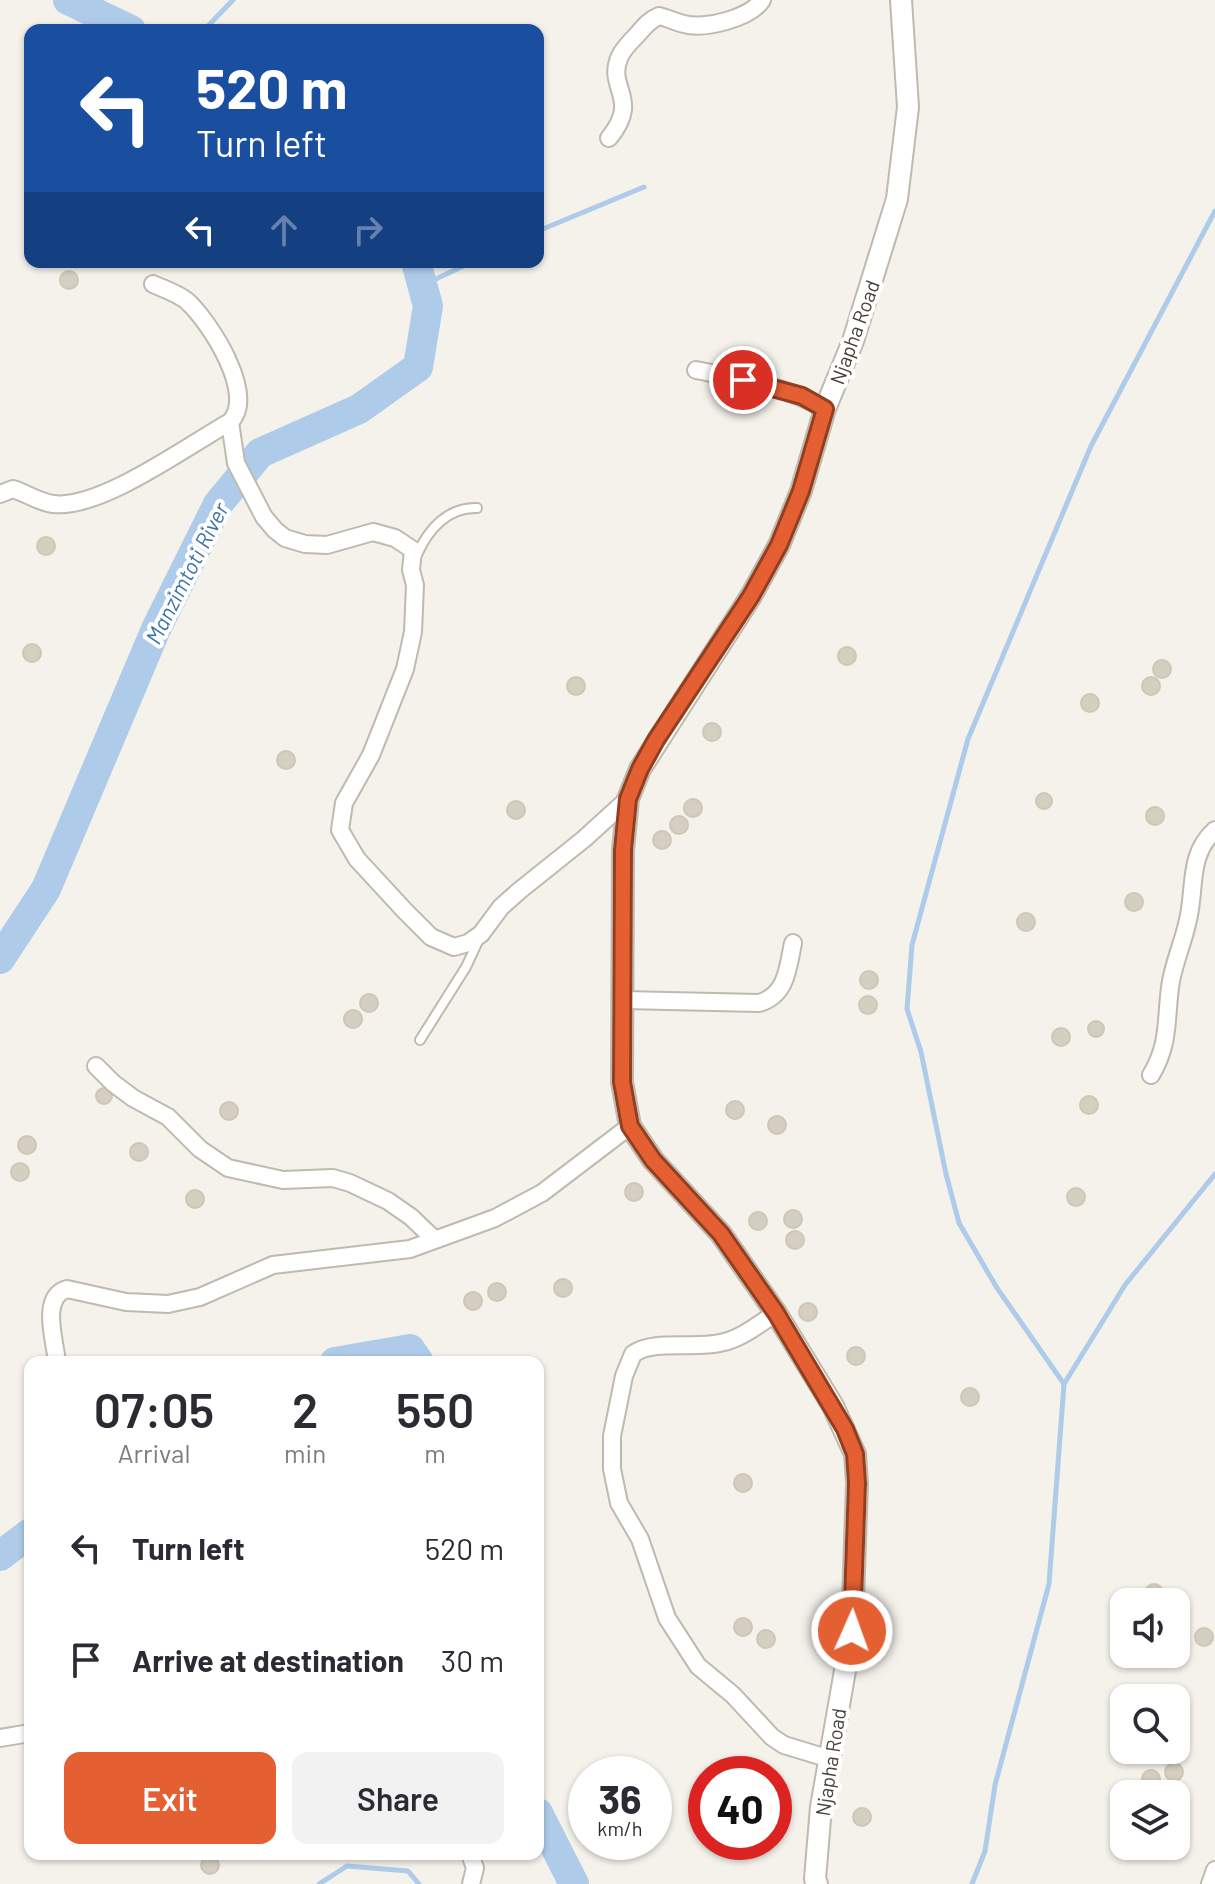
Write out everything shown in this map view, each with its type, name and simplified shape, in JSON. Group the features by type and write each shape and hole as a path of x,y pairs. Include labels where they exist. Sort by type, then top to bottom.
{"street":[{"path":"609,138 623,119 625,106 618,79 620,56 648,22 659,16 685,25 714,24 755,9 762,0"},
{"name":"Njapha Road","path":"814,1882 821,1807 852,1631 857,1483 855,1454 833,1406 776,1313 721,1234 653,1160 630,1126 622,1082 623,850 628,799 640,769 751,596 779,545 801,491 825,409 853,341 897,199 908,107 901,0"},
{"path":"0,492 13,489 54,504 84,501 115,490 230,422 239,411 232,372 219,344 190,305 153,284"},
{"path":"696,370 777,387 825,409"},
{"path":"230,422 236,463 275,530 285,538 305,544 327,545 373,532 395,538 413,550 413,632 405,669 371,755 344,803 340,830 357,859 431,937 454,947 468,943 481,934 501,907 628,799"},
{"path":"1151,1075 1160,1061 1168,1031 1171,979 1190,912 1195,862 1201,847 1215,830"},
{"path":"623,1000 759,1003 769,1000 781,989 793,943"},
{"path":"96,1066 133,1098 168,1117 200,1149 228,1168 283,1180 333,1178 350,1183 388,1201 434,1239"},
{"path":"56,1356 52,1312 53,1300 59,1292 67,1289 126,1302 168,1304 200,1297 273,1265 410,1249 495,1218 542,1193 630,1126"},
{"path":"776,1313 733,1340 718,1344 647,1347 633,1354 624,1376 612,1436 612,1469 619,1503 640,1539 667,1618 698,1666 733,1695 772,1737 784,1745 830,1759"},
{"path":"0,1738 24,1734"},
{"path":"471,1884 475,1868 472,1860"},
{"path":"1210,1884 1215,1870"}],"lane":[{"path":"411,570 422,542 436,525 455,510 477,508"},
{"path":"420,1040 466,967 481,934"}],"building":[{"path":"69,271 78,280 69,289 60,280"},
{"path":"46,537 55,546 46,555 37,546"},
{"path":"32,644 41,653 32,662 23,653"},
{"path":"847,647 856,656 847,665 838,656"},
{"path":"1162,660 1171,669 1162,678 1153,669"},
{"path":"576,677 585,686 576,695 567,686"},
{"path":"1151,677 1160,686 1151,695 1142,686"},
{"path":"1090,694 1099,703 1090,712 1081,703"},
{"path":"712,723 721,732 712,741 703,732"},
{"path":"286,751 295,760 286,769 277,760"},
{"path":"1041,793 1047,793 1052,801 1050,807 1041,809 1036,804 1036,798"},
{"path":"693,799 702,808 693,817 684,808"},
{"path":"516,801 525,810 516,819 507,810"},
{"path":"1155,807 1164,816 1155,825 1146,816"},
{"path":"679,816 688,825 679,834 670,825"},
{"path":"662,831 671,840 662,849 653,840"},
{"path":"1134,893 1143,902 1134,911 1125,902"},
{"path":"1026,913 1035,922 1026,931 1017,922"},
{"path":"869,971 878,980 869,989 860,980"},
{"path":"369,994 378,1003 369,1012 360,1003"},
{"path":"868,996 877,1005 868,1014 859,1005"},
{"path":"353,1010 362,1019 353,1028 344,1019"},
{"path":"1093,1021 1099,1021 1104,1029 1102,1035 1093,1037 1088,1032 1088,1026"},
{"path":"1061,1028 1070,1037 1061,1046 1052,1037"},
{"path":"101,1088 107,1088 112,1096 110,1102 101,1104 96,1099 96,1093"},
{"path":"1089,1096 1098,1105 1089,1114 1080,1105"},
{"path":"735,1101 744,1110 735,1119 726,1110"},
{"path":"229,1102 238,1111 229,1120 220,1111"},
{"path":"777,1116 786,1125 777,1134 768,1125"},
{"path":"27,1136 36,1145 27,1154 18,1145"},
{"path":"139,1143 148,1152 139,1161 130,1152"},
{"path":"20,1163 29,1172 20,1181 11,1172"},
{"path":"634,1183 643,1192 634,1201 625,1192"},
{"path":"1076,1188 1085,1197 1076,1206 1067,1197"},
{"path":"195,1190 204,1199 195,1208 186,1199"},
{"path":"793,1210 802,1219 793,1228 784,1219"},
{"path":"758,1212 767,1221 758,1230 749,1221"},
{"path":"795,1231 804,1240 795,1249 786,1240"},
{"path":"563,1279 572,1288 563,1297 554,1288"},
{"path":"497,1283 506,1292 497,1301 488,1292"},
{"path":"473,1292 482,1301 473,1310 464,1301"},
{"path":"808,1303 817,1312 808,1321 799,1312"},
{"path":"856,1347 865,1356 856,1365 847,1356"},
{"path":"970,1388 979,1397 970,1406 961,1397"},
{"path":"743,1474 752,1483 743,1492 734,1483"},
{"path":"743,1618 752,1627 743,1636 734,1627"},
{"path":"1204,1628 1213,1637 1204,1646 1195,1637"},
{"path":"766,1630 775,1639 766,1648 757,1639"},
{"path":"1171,1764 1177,1764 1182,1769 1182,1775 1177,1780 1168,1778 1165,1772"},
{"path":"1151,1770 1160,1780 1142,1779"},
{"path":"862,1808 871,1817 862,1826 853,1817"},
{"path":"203,1860 218,1862 216,1871 210,1874 201,1865"}],"waterway":[{"name":"Manzimtoti River","path":"68,0 118,24"},
{"path":"210,24 233,0"},
{"path":"544,229 644,187"},
{"path":"972,1884 985,1851 995,1785 1049,1584 1064,1384 997,1288 959,1223 921,1052 907,1009 912,945 968,739 1091,446 1215,211"},
{"name":"Manzimtoti River","path":"0,959 46,889 156,629 218,504 260,453 359,409 418,367 428,306 418,268"},
{"path":"423,285 459,268"},
{"path":"1064,1384 1125,1285 1215,1174"},
{"name":"Manzimtoti River","path":"370,1356 410,1349 415,1356"},
{"name":"Manzimtoti River","path":"0,1556 24,1538"},
{"name":"Manzimtoti River","path":"544,1825 574,1884"},
{"path":"319,1884 347,1866 408,1871 419,1884"}],"route":[{"path":"743,380 777,387 825,409 801,491 779,545 751,596 656,740 628,799 623,850 622,1082 630,1126 653,1160 721,1234 776,1313 845,1429 855,1454 857,1483 852,1631"}]}
